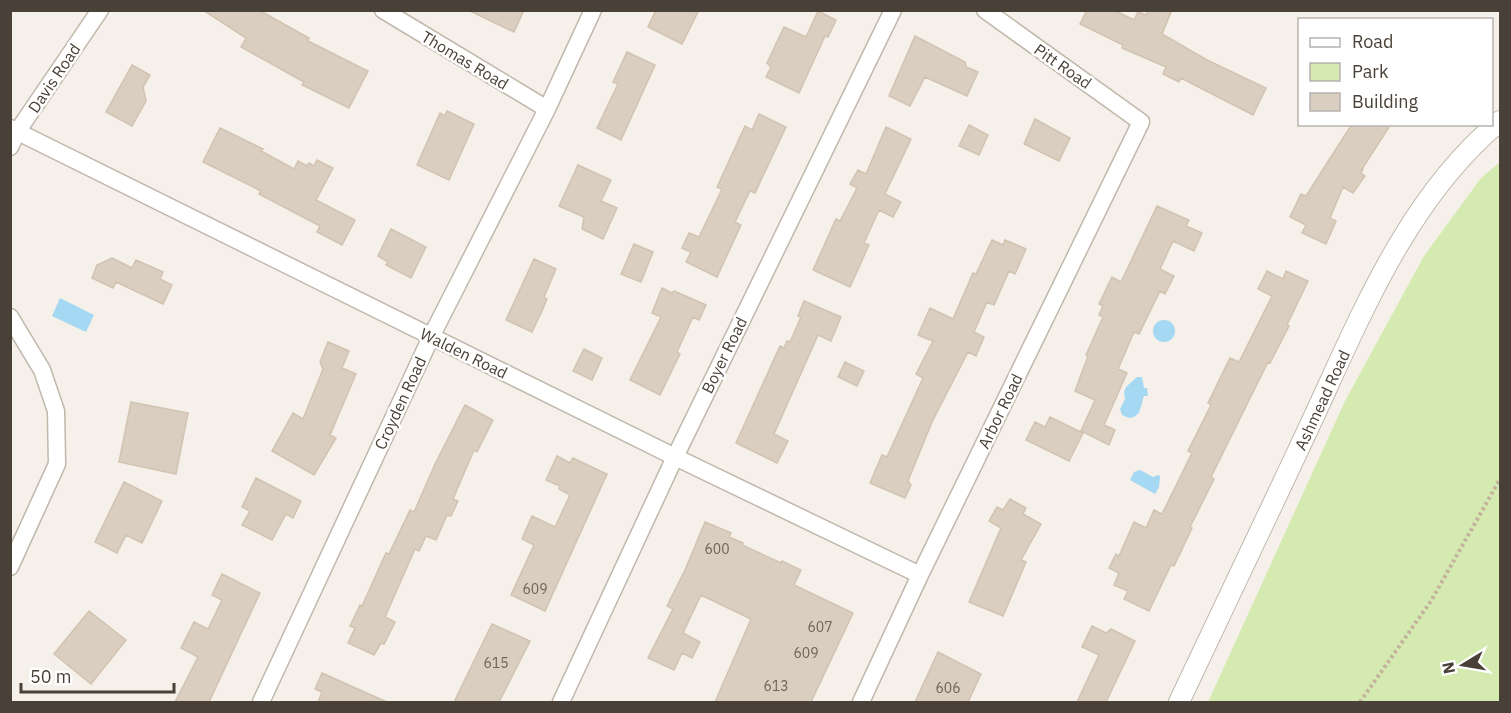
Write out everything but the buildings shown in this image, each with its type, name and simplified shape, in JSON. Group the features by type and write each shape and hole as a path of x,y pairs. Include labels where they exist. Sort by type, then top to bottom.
{"street":[{"name":"Davis Road","path":"13,136 100,10"},
{"name":"Thomas Road","path":"383,10 547,109"},
{"name":"Croyden Road","path":"261,702 431,337 547,109 593,10"},
{"name":"Boyer Road","path":"561,702 675,457 893,10"},
{"name":"Pitt Road","path":"985,10 1141,122"},
{"name":"Ashmead Road","path":"1179,702 1395,248 1452,168 1500,121"},
{"name":"Arbor Road","path":"861,702 920,575 1141,122"},
{"name":"Walden Road","path":"13,136 920,575"},
{"path":"10,317 42,370 56,411 57,464 10,567"}],"path":[{"path":"1360,702 1431,601 1500,479"}],"green space":[{"path":"1500,162 1500,702 1208,702 1345,401 1424,256 1481,178"}],"water":[{"path":"60,298 94,315 86,332 52,316"},
{"path":"1160,320 1168,320 1175,327 1175,335 1168,342 1160,342 1153,335 1153,327"},
{"path":"1137,377 1142,377 1148,396 1144,396 1139,413 1129,418 1122,415 1120,409 1125,399 1126,387"},
{"path":"1140,470 1153,477 1160,476 1159,487 1155,494 1130,480 1134,472"}]}
